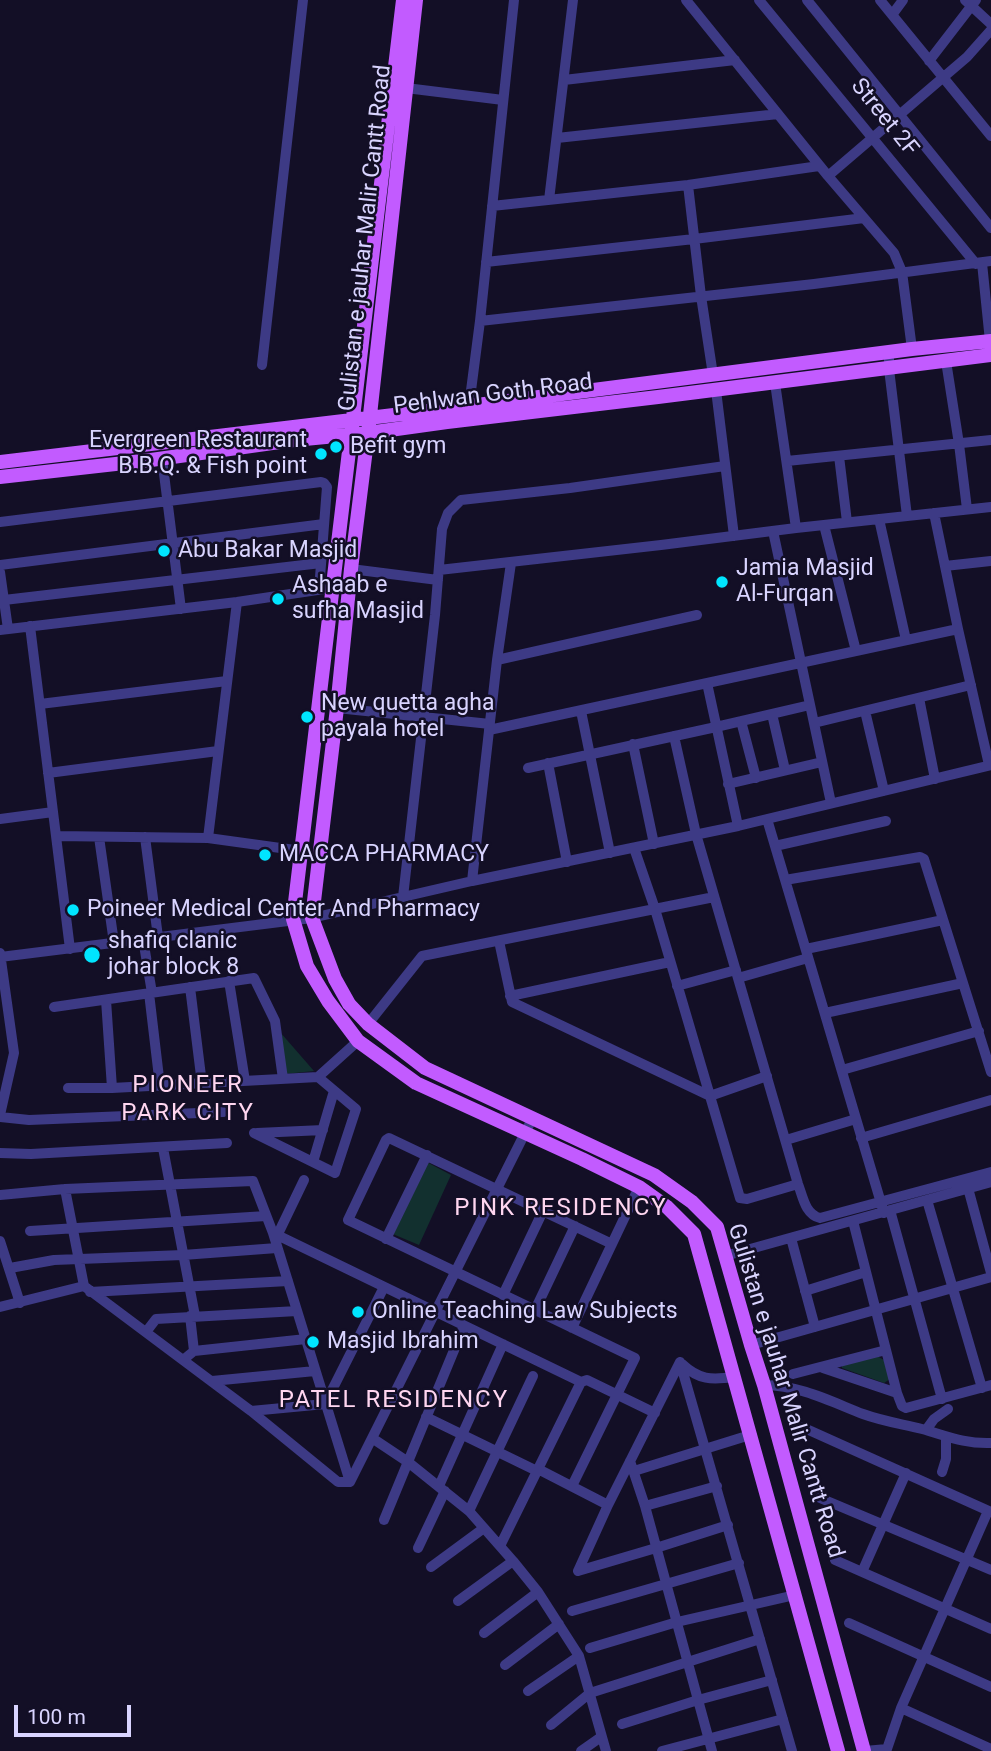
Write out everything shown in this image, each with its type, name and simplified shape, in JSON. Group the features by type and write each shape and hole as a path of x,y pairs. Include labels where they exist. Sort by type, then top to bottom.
{"main road":[{"name":"Gulistan e jauhar Malir Cantt Road","path":"403,0 349,450 326,589 302,851 293,919 307,966 328,1001 358,1041 416,1083 639,1187 667,1207 694,1234 838,1751"},
{"name":"Gulistan e jauhar Malir Cantt Road","path":"416,0 312,918 335,979 349,1004 368,1024 425,1068 654,1175 692,1202 717,1227 764,1385 864,1751"},
{"name":"Pehlwan Goth Road","path":"0,462 352,427 368,433 889,369 946,361 991,346"},
{"name":"Pehlwan Goth Road","path":"0,477 294,440 352,427 369,418 912,349 991,346"}],"street":[{"path":"262,365 303,0"},
{"path":"469,406 514,0"},
{"path":"550,200 573,0"},
{"name":"Street 2F","path":"759,0 983,263"},
{"path":"880,0 991,136"},
{"path":"892,15 903,0"},
{"path":"692,2 819,166 894,253 902,272 912,349"},
{"path":"812,2 899,116 991,228"},
{"path":"929,61 971,2 991,24"},
{"path":"828,176 967,57 991,30"},
{"path":"564,80 735,60"},
{"path":"406,88 503,100"},
{"path":"557,138 778,114"},
{"path":"492,206 688,185 819,166"},
{"path":"688,185 713,375"},
{"path":"486,261 863,218"},
{"path":"480,321 983,263 991,346"},
{"path":"889,353 907,516"},
{"path":"946,361 967,509"},
{"path":"775,383 796,528"},
{"path":"716,390 734,536"},
{"path":"787,461 991,440"},
{"path":"839,456 847,522"},
{"path":"162,458 181,609"},
{"path":"403,897 442,529 448,513 461,500 725,466"},
{"path":"0,522 321,482 327,487 321,563 326,589 4,630 0,572"},
{"path":"351,569 439,575 511,563 991,507"},
{"path":"223,1112 29,1119 0,1116 4,1084 14,1053 0,955 312,918 472,881 738,826 990,765 934,513"},
{"path":"880,519 906,640"},
{"path":"0,565 324,524"},
{"path":"824,525 856,650"},
{"path":"773,531 831,803"},
{"path":"945,566 991,561"},
{"path":"4,600 321,563"},
{"path":"472,881 496,660 511,563"},
{"path":"208,838 237,602"},
{"path":"496,660 697,615"},
{"path":"30,626 70,948"},
{"path":"337,708 490,727 581,711 958,629"},
{"path":"40,704 227,681"},
{"path":"706,683 738,826"},
{"path":"814,723 971,685"},
{"path":"919,698 935,779"},
{"path":"528,768 810,705"},
{"path":"581,711 610,853"},
{"path":"865,711 884,792"},
{"path":"977,714 991,711"},
{"path":"772,714 785,770"},
{"path":"741,721 755,778"},
{"path":"674,736 695,834 808,1210 820,1218 927,1200 991,1182"},
{"path":"632,744 654,844"},
{"path":"48,773 218,751"},
{"path":"729,784 822,762"},
{"path":"548,763 567,862"},
{"path":"0,819 53,812"},
{"path":"767,819 861,1138 914,1299 942,1399"},
{"path":"775,846 886,821"},
{"path":"56,836 208,838 302,851"},
{"path":"99,837 114,943"},
{"path":"145,837 158,937"},
{"path":"634,848 740,1198 747,1199 798,1184"},
{"path":"785,880 920,857 924,859 991,1072"},
{"path":"368,1024 422,956 714,897"},
{"path":"677,986 737,974 807,953 943,920"},
{"path":"143,939 160,1086"},
{"path":"499,941 512,1002 710,1096 767,1076"},
{"path":"510,996 670,962"},
{"path":"54,1007 254,978 275,1021 283,1079"},
{"path":"229,981 245,1081"},
{"path":"825,1013 963,983"},
{"path":"190,987 202,1084"},
{"path":"106,1000 112,1088"},
{"path":"842,1070 979,1031"},
{"path":"68,1088 317,1077 358,1041"},
{"path":"317,1077 356,1109 335,1173 254,1133 323,1130"},
{"path":"313,1163 334,1091"},
{"path":"861,1138 991,1100"},
{"path":"350,1482 533,1118"},
{"path":"786,1140 856,1119"},
{"path":"572,1486 635,1358 348,1220 389,1138 612,1244"},
{"path":"0,1153 31,1154 227,1143"},
{"path":"163,1148 189,1287 194,1350"},
{"path":"386,1238 427,1155"},
{"path":"725,1256 853,1221 991,1172"},
{"path":"275,1234 304,1180"},
{"path":"0,1195 65,1189 253,1181 275,1234 277,1248 350,1482"},
{"path":"572,1328 639,1187"},
{"path":"751,1345 954,1288 991,1275 968,1188"},
{"path":"65,1189 87,1289 212,1381 338,1482 350,1482"},
{"path":"853,1221 897,1393 904,1408 942,1399 986,1386 927,1200"},
{"path":"503,1294 543,1211"},
{"path":"30,1231 266,1216"},
{"path":"536,1310 575,1226"},
{"path":"275,1234 581,1382 587,1380 655,1413"},
{"path":"791,1238 816,1327"},
{"path":"0,1241 20,1303"},
{"path":"10,1269 54,1260 277,1248"},
{"path":"806,1291 866,1272"},
{"path":"0,1307 87,1289 288,1281"},
{"path":"325,1404 384,1287"},
{"path":"146,1332 156,1319 297,1311"},
{"path":"384,1520 464,1326"},
{"path":"183,1360 194,1350 306,1339"},
{"path":"418,1548 503,1344"},
{"path":"793,1374 886,1350"},
{"path":"680,1362 691,1372 704,1378 716,1380 734,1377"},
{"path":"680,1362 632,1466 608,1506 578,1571 728,1525"},
{"path":"680,1362 792,1751"},
{"path":"822,1368 897,1393"},
{"path":"212,1381 315,1371"},
{"path":"469,1511 533,1376"},
{"path":"500,1546 581,1382"},
{"path":"764,1385 783,1385 870,1416 946,1437 991,1443"},
{"path":"251,1411 325,1404"},
{"path":"926,1430 934,1419 948,1409"},
{"path":"426,1417 572,1486 608,1506"},
{"path":"802,1427 990,1511 901,1708 887,1750 864,1751"},
{"path":"632,1466 750,1435"},
{"path":"942,1472 946,1459 946,1437"},
{"path":"372,1438 408,1462 469,1511 538,1592 579,1656 606,1751"},
{"path":"632,1466 712,1751"},
{"path":"862,1572 906,1473"},
{"path":"645,1506 717,1486"},
{"path":"820,1498 991,1570"},
{"path":"431,1567 484,1528"},
{"path":"835,1560 991,1629"},
{"path":"458,1601 513,1561"},
{"path":"572,1611 738,1563"},
{"path":"484,1633 538,1592"},
{"path":"590,1648 677,1622 795,1595"},
{"path":"849,1623 991,1687"},
{"path":"505,1665 559,1624"},
{"path":"551,1725 590,1693 760,1639"},
{"path":"528,1691 579,1656"},
{"path":"622,1724 772,1680"},
{"path":"901,1708 991,1749"},
{"path":"662,1751 783,1719"},
{"path":"581,1751 601,1737"}],"green space":[{"path":"280,1032 314,1071 285,1074"},
{"path":"421,1159 451,1175 419,1245 388,1232"},
{"path":"877,1356 884,1360 890,1379 884,1383 842,1368 842,1365"}],"place":[{"name":"Befit gym","path":"336,447"},
{"name":"Evergreen Restaurant B.B.Q. & Fish point","path":"321,454"},
{"name":"Abu Bakar Masjid","path":"164,551"},
{"name":"Jamia Masjid Al-Furqan","path":"722,582"},
{"name":"Ashaab e sufha Masjid","path":"278,599"},
{"name":"New quetta agha payala hotel","path":"307,717"},
{"name":"MACCA PHARMACY","path":"265,855"},
{"name":"Poineer Medical Center And Pharmacy","path":"73,910"},
{"name":"shafiq clanic johar block 8","path":"92,955"},
{"name":"Online Teaching Law Subjects","path":"358,1312"},
{"name":"Masjid Ibrahim","path":"313,1342"}],"district":[{"name":"PIONEER PARK CITY","path":"188,1100"},
{"name":"PINK RESIDENCY","path":"561,1209"},
{"name":"PATEL RESIDENCY","path":"394,1401"}]}
